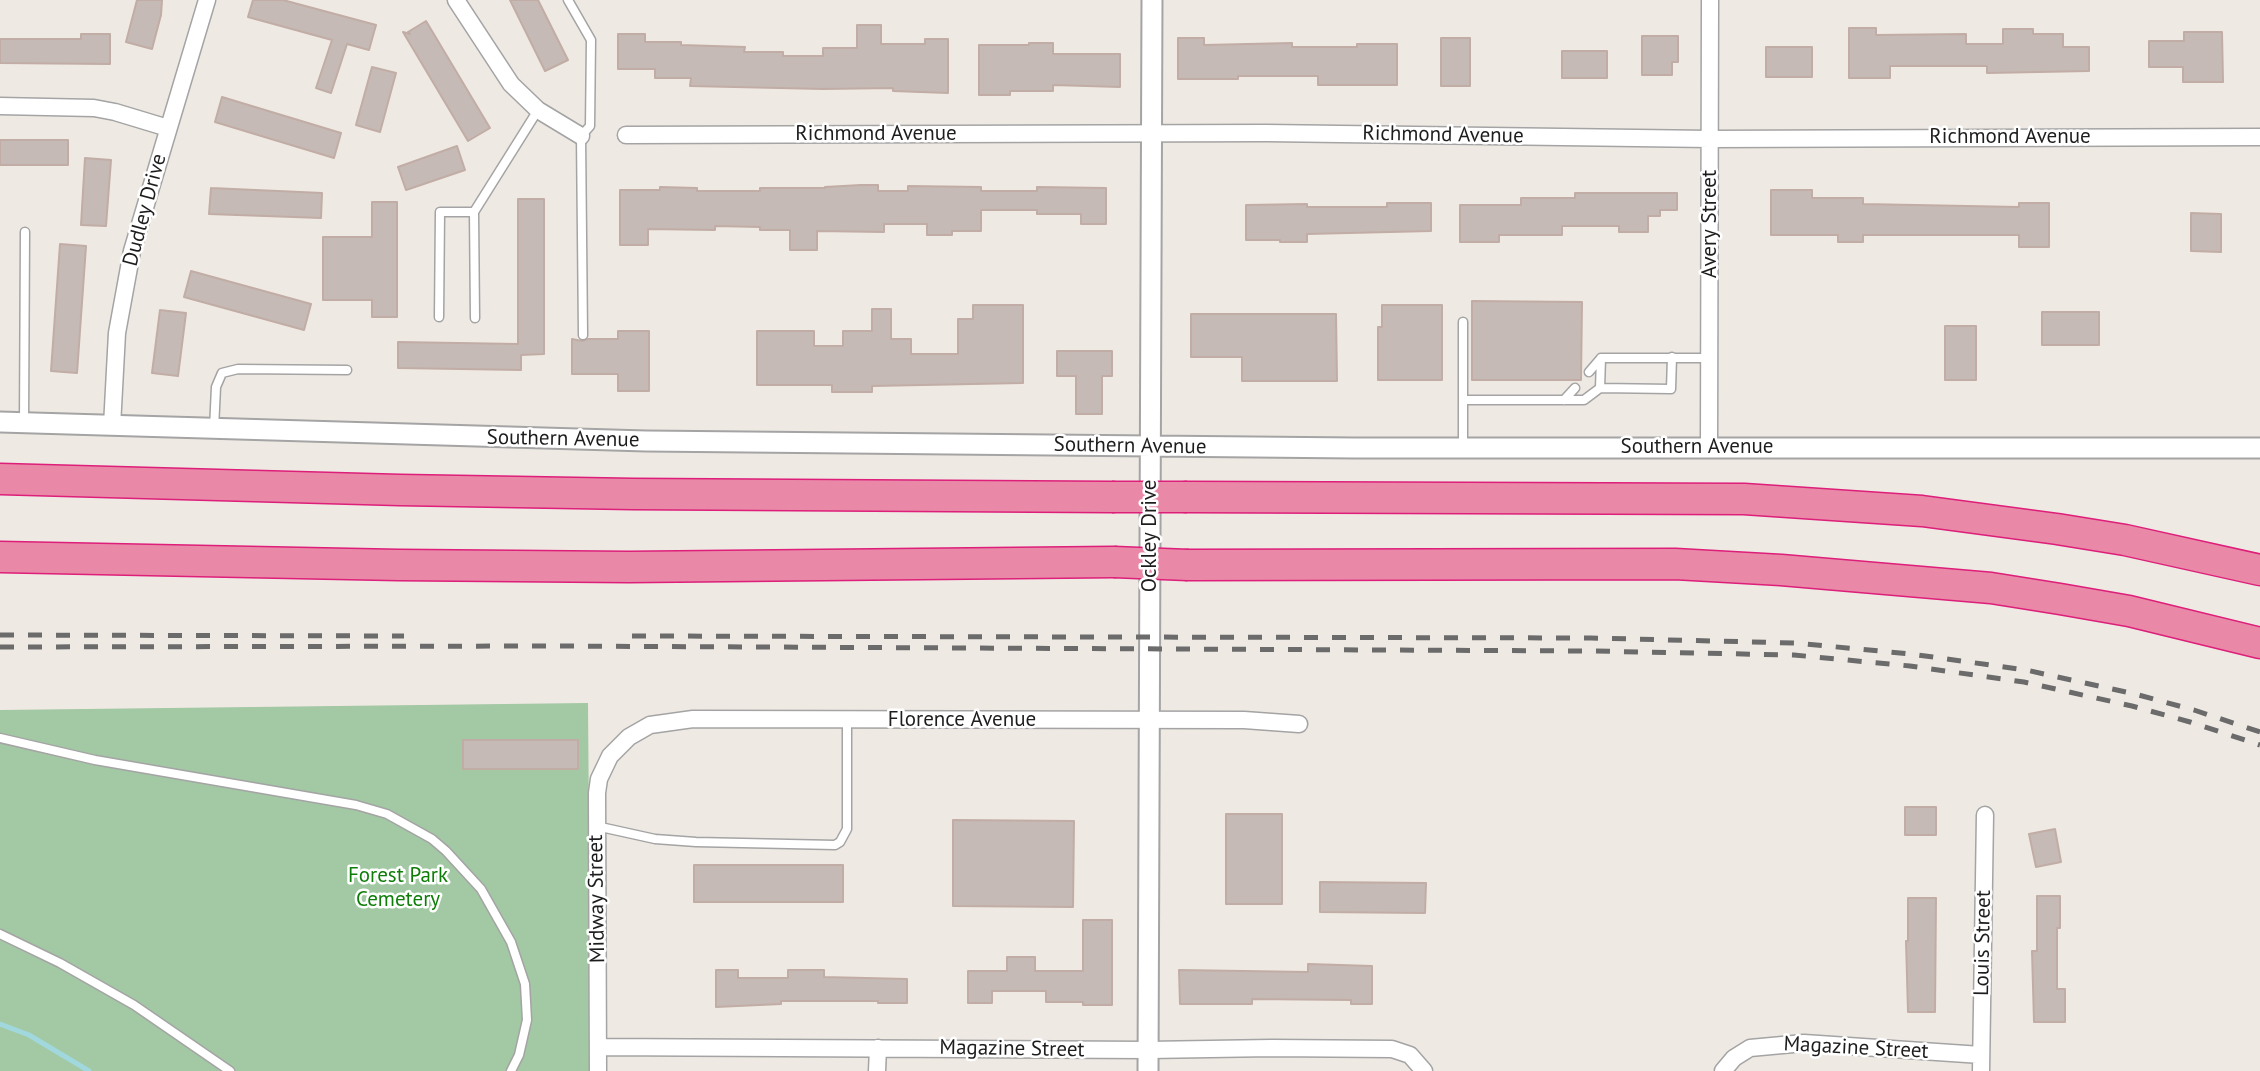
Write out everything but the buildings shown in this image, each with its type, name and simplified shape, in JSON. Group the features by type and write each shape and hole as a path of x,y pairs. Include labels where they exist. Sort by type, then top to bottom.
{"highway":[{"path":"0,479 523,492 1744,499 1922,511 1990,519 2085,533 2260,570"},
{"path":"0,557 615,567 1114,562 1188,565 1675,564 1794,570 1978,587 2060,598 2141,614 2260,643"}],"street":[{"name":"Dudley Drive","path":"112,426 117,333 132,251 207,0"},
{"path":"456,0 511,84 538,110 581,136"},
{"name":"Ockley Drive","path":"1148,1071 1152,0"},
{"name":"Avery Street","path":"1709,447 1710,0"},
{"path":"0,106 55,105 94,108 168,128"},
{"name":"Richmond Avenue","path":"626,135 1152,133 1710,139 2260,137"},
{"name":"Southern Avenue","path":"0,422 613,440 1150,447 2260,448"},
{"name":"Florence Avenue","path":"629,737 650,725 677,720 1244,720 1299,724"},
{"name":"Midway Street","path":"598,1071 596,808 599,779 610,756 629,737"},
{"name":"Louis Street","path":"1981,1063 1985,815"},
{"name":"Magazine Street","path":"1723,1071 1734,1058 1750,1048 1804,1043 1981,1063"},
{"name":"Magazine Street","path":"598,1047 1392,1049 1410,1055 1422,1068"},
{"path":"877,1071 878,1048"}],"lane":[{"path":"568,0 591,40 590,125 581,136 583,335"},
{"path":"475,318 474,212 538,110"},
{"path":"439,317 440,212 474,212"},
{"path":"24,422 25,233"},
{"path":"1464,322 1464,447"},
{"path":"1463,400 1584,400 1600,388 1671,389 1671,357"},
{"path":"1589,372 1601,358 1709,358"},
{"path":"1600,388 1601,358"},
{"path":"214,429 216,387 222,373 238,369 348,370"},
{"path":"1564,400 1575,388"},
{"path":"596,826 655,839 835,845 840,842 847,829 847,720"},
{"path":"0,738 95,760 356,805 387,814 432,839 446,850 481,890 511,942 525,984 527,1020 519,1055 511,1071"},
{"path":"0,934 60,963 134,1005 230,1071"}],"green space":[{"name":"Forest Park Cemetery","path":"588,703 591,1071 0,1071 0,710"}],"waterway":[{"path":"0,1024 29,1035 89,1071"}],"railway":[{"path":"0,635 404,636"},
{"path":"632,636 1591,638 1795,643 1911,654 2026,670 2135,694 2260,732"},
{"path":"0,647 551,646 1591,651 1794,655 1910,666 2024,682 2132,706 2260,745"}]}
